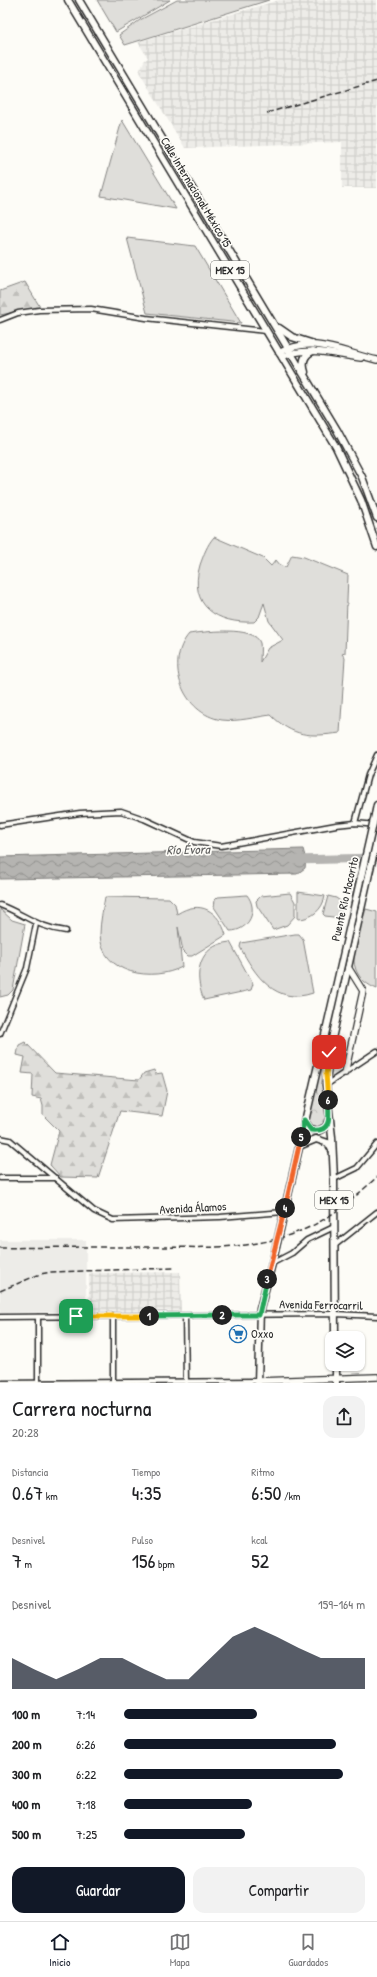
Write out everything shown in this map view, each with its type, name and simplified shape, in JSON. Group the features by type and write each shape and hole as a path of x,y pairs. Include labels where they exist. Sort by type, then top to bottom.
{"main road":[{"name":"Calle Internacional México 15","path":"68,0 348,469 366,512 377,547"},
{"name":"Calle Internacional México 15","path":"79,0 308,381 355,463 377,518"},
{"path":"275,325 292,337 311,343"},
{"path":"308,381 303,364 306,356 313,351"},
{"name":"Puente Río Mocorito","path":"339,989 377,805"},
{"name":"Puente Río Mocorito","path":"339,989 348,967 377,838"},
{"name":"MEX 15","path":"335,1331 334,1179 333,1151 326,1085 327,1068 339,989"},
{"name":"MEX 15","path":"258,1382 259,1315 284,1212 314,1075 339,989"},
{"path":"304,1120 308,1128 318,1131 326,1127 330,1118"},
{"path":"299,1146 312,1139 321,1140 328,1143 333,1151"}],"street":[{"path":"0,320 18,314 39,310 91,308 146,318 266,331"},
{"path":"280,355 311,343 348,351 368,358"},
{"path":"290,350 313,351 377,360"},
{"path":"355,823 368,775 377,755"},
{"path":"0,825 80,813 121,811 144,819 194,842 221,846 355,823 377,825"},
{"path":"0,905 36,924 50,929 66,931"},
{"path":"0,1034 4,1021 27,968 36,924"},
{"path":"345,1073 364,990 348,967"},
{"path":"0,1017 4,1021"},
{"path":"326,1085 377,1051"},
{"path":"0,1138 9,1139 56,1178"},
{"path":"334,1179 356,1168 377,1144"},
{"path":"0,1178 56,1178"},
{"name":"Avenida Álamos","path":"56,1178 94,1211 104,1217 121,1221 220,1217 284,1212"},
{"path":"334,1246 377,1212"},
{"path":"271,1264 292,1253 307,1240 334,1227"},
{"name":"Avenida Ferrocarril","path":"0,1317 334,1314 377,1316"},
{"path":"113,1316 113,1383"},
{"path":"185,1316 186,1383"},
{"path":"38,1317 38,1383"},
{"path":"0,1383 336,1381 377,1377"}],"shaded area":[{"path":"279,0 377,0 377,188 342,188 342,142 185,148 139,72 144,61 148,58 138,42"},
{"path":"0,1240 86,1240 86,1312 0,1313"},
{"path":"180,1272 181,1312 89,1312 89,1273"}],"green space":[{"path":"97,0 170,0 116,32"},
{"path":"177,0 269,0 125,45 119,35 140,20"},
{"path":"122,120 176,209 101,196"},
{"path":"127,238 195,246 241,323 147,313"},
{"path":"25,282 40,307 0,315 0,291"},
{"path":"214,537 263,558 271,566 276,560 281,566 286,567 292,555 304,557 348,575 345,653 342,654 345,658 340,733 320,735 302,734 287,728 271,715 240,720 222,720 208,716 197,708 188,698 182,686 178,672 178,659 182,646 189,634 228,631 249,634 256,637 260,643 260,662 268,648 283,640 269,621 264,603 259,617 254,622 241,622 228,620 217,616 202,602 198,591 197,579 204,553"},
{"path":"298,892 325,896 324,901 319,909 312,915 303,919 298,919"},
{"path":"290,893 295,902 295,916 287,925 273,930 257,906 256,901 261,896"},
{"path":"247,895 252,907 250,919 247,924 237,930 230,931 214,907 215,900 218,897"},
{"path":"328,896 336,898 343,903 341,918 325,916 323,914"},
{"path":"105,897 169,898 175,904 177,914 193,908 208,910 219,919 226,935 192,956 188,956 183,951 178,927 182,967 170,972 157,974 130,972 109,959 103,948 100,929"},
{"path":"0,909 12,920 25,924 13,990 8,995 0,997"},
{"path":"366,909 377,912 377,989 365,982 358,974 354,965 356,943"},
{"path":"299,934 303,939 313,993 300,996 277,992 268,985 252,968 240,947 241,943"},
{"path":"230,942 253,984 251,990 204,1000 199,981 201,963 205,955 211,949 219,944"},
{"path":"25,1042 55,1073 139,1080 144,1073 154,1070 155,1074 162,1073 167,1091 162,1116 120,1111 98,1178 61,1177 50,1165 59,1131 43,1115 41,1099 32,1097 33,1074 22,1073 25,1057 17,1055 19,1045"},
{"path":"321,1064 327,1119 325,1124 316,1128 310,1125 308,1119"}],"water":[{"name":"Río Évora","path":"303,849 306,860 305,868 297,874 0,879 0,857"}],"waterway":[{"name":"Río Évora","path":"294,860 377,858"}],"railway":[{"path":"267,113 377,81"},
{"path":"0,1248 224,1247 260,1243 295,1233 318,1223 339,1210 377,1177"},
{"path":"0,1291 40,1274 51,1272 176,1268"}],"place":[{"name":"Oxxo","path":"238,1334"}],"route":[{"path":"76,1316 259,1315 274,1256 304,1120 308,1128 318,1131 326,1127 330,1118 326,1085 329,1052"}]}
